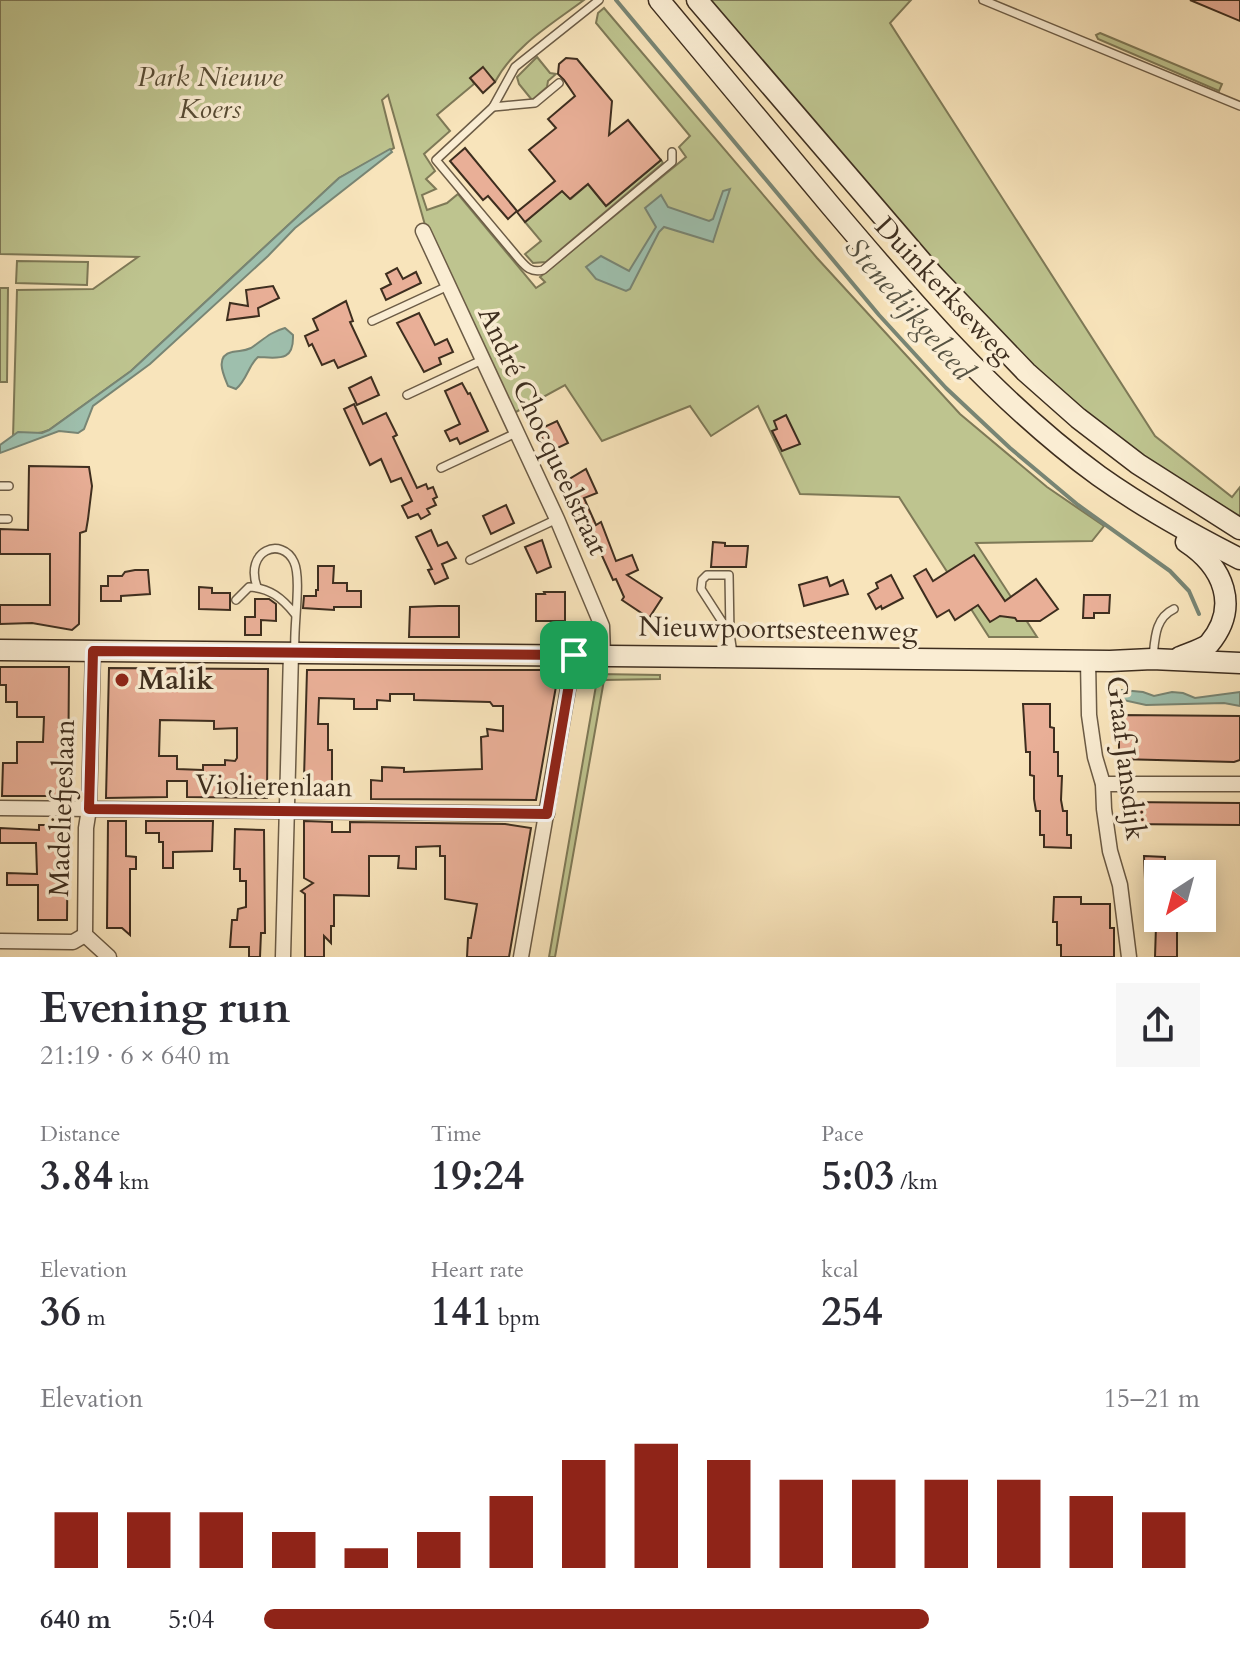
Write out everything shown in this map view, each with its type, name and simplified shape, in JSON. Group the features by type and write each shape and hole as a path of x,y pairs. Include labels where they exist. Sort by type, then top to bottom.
{"main road":[{"name":"Duinkerkseweg","path":"659,0 866,247 944,335 1022,412 1097,474 1144,507 1240,559"},
{"name":"Duinkerkseweg","path":"697,0 933,275 1026,372 1078,418 1138,464 1240,529"},
{"path":"1097,474 1133,507 1216,565 1226,580 1230,610 1222,630 1206,646 1174,660"},
{"name":"Nieuwpoortsesteenweg","path":"0,650 1233,660"}],"street":[{"name":"André Chocqueelstraat","path":"423,231 557,519 602,626 603,655"},
{"name":"Madeliefjeslaan","path":"93,651 85,935 109,957"},
{"path":"283,957 293,652"},
{"path":"521,957 574,655"},
{"name":"Graaf Jansdijk","path":"1088,660 1089,715 1095,757 1103,784 1110,851 1120,885 1129,957"},
{"path":"1103,784 1240,784"},
{"name":"Violierenlaan","path":"0,808 547,814"},
{"path":"0,941 73,942 85,935"}],"lane":[{"path":"599,0 515,67 493,107 436,160 519,259 533,271 543,270 672,162 672,152"},
{"path":"983,0 1240,106"},
{"path":"493,107 535,103 559,83"},
{"path":"372,321 448,286"},
{"path":"407,395 482,360"},
{"path":"441,468 516,433"},
{"path":"470,560 557,519"},
{"path":"257,587 254,569 256,559 262,553 282,551 295,565 293,652"},
{"path":"730,634 701,589 702,580 707,575 729,575 730,634 734,656"},
{"path":"236,600 249,587 257,587 278,595 295,614"},
{"path":"1152,659 1159,622 1174,609"}],"green space":[{"name":"Park Nieuwe Koers","path":"0,0 584,0 512,57 495,82 483,68 471,77 474,84 437,115 450,131 424,154 435,171 426,179 436,189 422,195 427,210 447,203 458,194 536,288 545,282 540,277 686,157 679,147 690,136 596,23 598,13 604,8 817,258 960,414 1047,487 1104,526 1092,541 976,543 1037,637 989,637 899,497 800,494 758,406 711,436 690,406 602,441 565,385 514,413 427,232 388,95 382,100 394,148 339,178 131,371 49,430 13,438 17,290 93,289 138,257 0,254"},
{"path":"711,0 911,0 890,23 1155,436 1232,497 1240,487 1240,518 1105,429 1013,346 978,311"},
{"path":"1100,33 1222,84 1219,91 1098,39 1096,35"},
{"path":"537,57 550,73 556,74 532,100 517,77"},
{"path":"661,160 663,163 546,262 533,263 525,254 541,241 525,222 562,191 571,199 588,184 606,206"},
{"path":"17,261 88,262 87,285 16,283"},
{"path":"0,288 8,288 7,382 0,382"},
{"path":"598,674 660,675 660,679 604,680 555,957 549,957"}],"shaded area":[{"path":"390,149 392,152 295,228 150,364 93,406 84,429 78,433 59,431 0,453 0,445 18,432 42,433 49,430 131,371 339,178"},
{"path":"730,189 713,242 664,227 630,289 626,291 596,279 586,267 601,256 629,271 656,227 645,208 661,195 668,207 709,221 713,219 723,191"},
{"path":"285,328 293,335 288,354 279,358 258,357 236,389 228,386 222,367 226,354 251,348"},
{"path":"1122,690 1154,696 1183,693 1195,698 1240,692 1240,706 1224,703 1146,705 1123,700"}],"building":[{"path":"1190,0 1240,0 1240,21"},
{"path":"566,58 577,59 612,101 609,135 628,120 661,160 606,206 588,184 570,199 562,191 525,222 517,212 555,181 529,150 556,128 548,119 575,96 558,74 559,64"},
{"path":"483,67 495,82 483,93 470,78"},
{"path":"465,148 517,211 508,219 488,196 483,200 450,161"},
{"path":"397,268 403,279 416,272 421,283 386,300 381,289 391,284 386,274"},
{"path":"273,286 279,298 258,308 259,316 227,320 230,303 248,306 246,290"},
{"path":"346,301 353,321 350,322 366,356 338,368 334,360 322,365 305,336 318,330 313,319"},
{"path":"419,313 435,345 447,339 453,352 439,358 441,364 424,372 397,323"},
{"path":"371,377 379,395 357,405 349,388"},
{"path":"462,383 488,431 460,444 457,438 450,441 445,431 460,424 445,391"},
{"path":"354,404 363,424 386,413 397,435 393,437 417,488 426,484 428,489 433,487 437,497 433,499 436,505 427,509 430,514 421,519 418,514 408,518 402,506 412,501 401,478 391,482 381,459 370,465 344,409"},
{"path":"786,415 800,444 782,451 772,431 777,429 774,421"},
{"path":"557,421 568,443 549,452 538,430"},
{"path":"29,466 89,467 92,486 88,519 86,531 80,533 79,624 72,630 32,623 0,624 0,605 50,605 50,554 0,554 0,529 28,530"},
{"path":"586,469 597,493 584,498 596,525 601,522 616,561 632,555 638,570 627,575 662,598 649,618 622,600 624,597 616,579 613,580 599,549 594,551 566,481"},
{"path":"506,505 514,523 491,534 483,516"},
{"path":"431,530 438,546 447,542 456,558 442,564 448,578 435,584 428,570 432,569 416,537"},
{"path":"542,540 551,567 537,573 525,547"},
{"path":"713,542 725,543 725,546 748,546 746,567 711,567"},
{"path":"974,555 1005,601 1036,579 1058,609 1040,621 1017,621 1000,616 990,622 978,605 955,620 949,610 937,617 914,576 926,569 933,581"},
{"path":"318,566 334,566 333,583 347,583 347,591 361,591 361,607 334,607 334,610 303,608 304,596 316,596"},
{"path":"135,570 148,570 150,594 121,596 121,601 101,601 101,586 108,586 108,576 122,576"},
{"path":"891,575 903,598 876,609 868,594 878,588 876,583"},
{"path":"827,577 830,586 843,580 848,594 804,606 799,585"},
{"path":"199,587 212,588 212,593 230,593 230,610 199,609"},
{"path":"565,592 565,621 536,621 536,594"},
{"path":"1084,595 1110,595 1109,613 1094,613 1094,618 1083,618"},
{"path":"255,599 269,599 276,604 276,621 261,620 261,635 245,635 245,617 255,617"},
{"path":"459,606 459,637 409,637 410,607"},
{"path":"0,667 69,667 68,796 2,796 3,763 17,763 17,742 43,742 44,717 17,717 17,702 6,702 6,685 0,685"},
{"path":"109,668 268,669 267,798 187,797 187,781 167,781 167,797 106,798","holes":["160,720 214,721 214,729 237,728 235,761 225,760 225,765 203,765 203,770 177,769 177,756 159,756"]},
{"path":"307,670 554,670 558,675 536,800 371,799 371,780 382,781 382,767 404,768 404,772 482,769 481,737 488,736 487,729 503,731 503,706 493,706 490,702 414,700 414,694 390,694 390,701 377,700 377,709 354,709 354,699 319,698 318,724 328,724 328,750 332,750 332,798 306,798"},
{"path":"1023,704 1050,704 1050,727 1054,728 1054,752 1058,752 1058,776 1062,776 1061,800 1063,811 1067,811 1067,835 1071,835 1071,848 1044,847 1044,835 1040,835 1040,811 1036,811 1030,752 1026,752"},
{"path":"1119,715 1240,716 1240,760 1119,759"},
{"path":"1123,802 1240,803 1240,825 1123,824"},
{"path":"108,821 126,821 126,856 136,857 136,869 130,869 130,935 122,928 107,928"},
{"path":"146,821 213,821 212,851 173,852 173,868 163,868 163,842 159,842 159,833 146,833"},
{"path":"304,821 332,822 332,832 350,832 350,822 505,824 531,828 509,957 467,957 468,938 471,938 477,904 445,899 445,856 440,856 440,846 416,847 416,869 398,868 399,856 369,856 369,896 334,895 331,943 324,936 324,957 305,957 305,894 301,891 313,883 304,878"},
{"path":"39,825 68,825 67,920 38,920 38,885 7,885 7,873 37,874 36,843 0,843 0,828 39,830"},
{"path":"235,829 264,830 265,933 261,933 260,957 249,957 249,947 230,947 232,920 237,920 238,909 246,907 246,881 240,881 240,869 234,869"},
{"path":"1144,856 1165,857 1165,860 1144,860"},
{"path":"1054,897 1081,897 1081,904 1110,904 1114,957 1061,957 1061,945 1057,945 1057,922 1053,922"},
{"path":"1156,932 1177,932 1177,957 1155,957"}],"waterway":[{"name":"Stenedijkgeleed","path":"616,0 879,315 946,388 1010,448 1078,505 1170,571 1189,591 1199,614"}],"place":[{"name":"Malik","path":"122,680"}],"route":[{"path":"93,651 574,655 547,814 89,809 93,651"}]}
